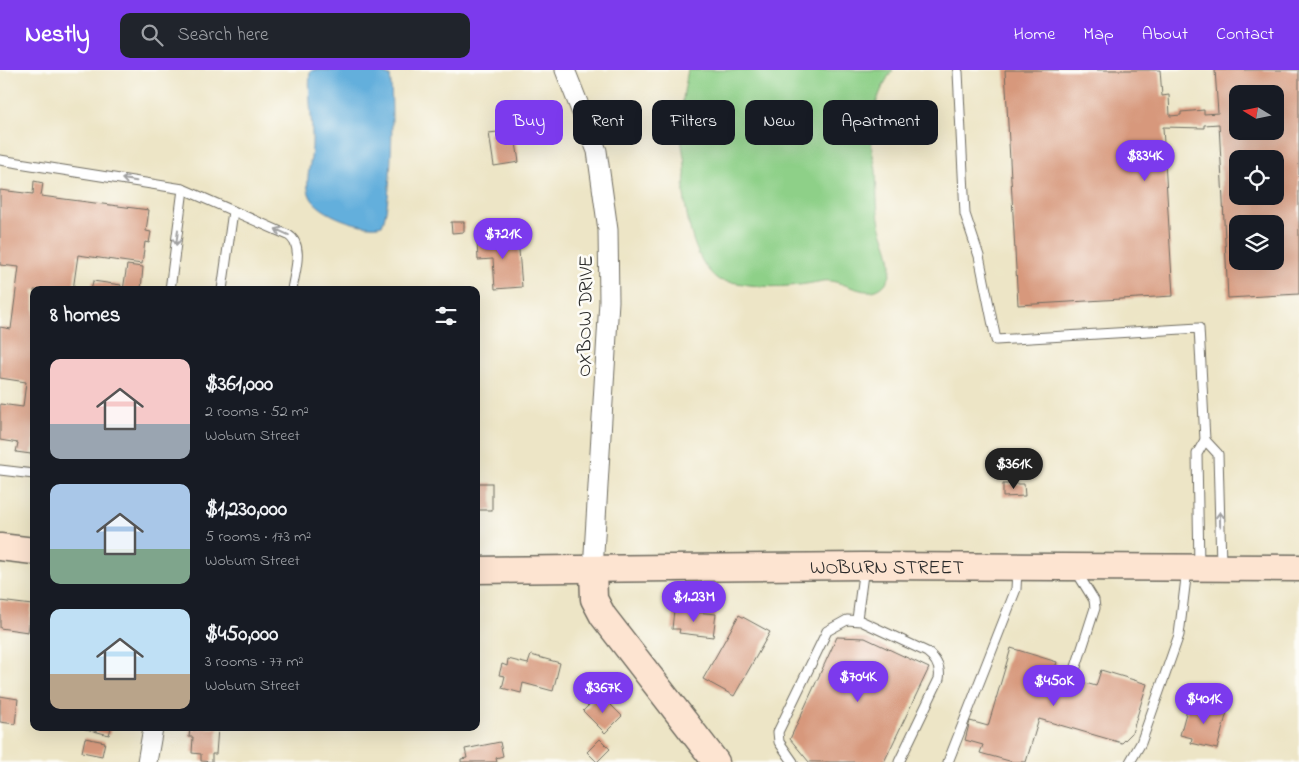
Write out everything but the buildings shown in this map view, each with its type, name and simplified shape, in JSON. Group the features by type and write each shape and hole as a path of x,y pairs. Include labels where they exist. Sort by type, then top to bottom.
{"street":[{"name":"OXBOW DRIVE","path":"565,70 596,151 608,230 609,291 606,363 593,570"},
{"path":"0,547 30,551"},
{"name":"WOBURN STREET","path":"480,570 864,566 1299,568"},
{"path":"593,570 594,599 602,616 716,762"},
{"path":"147,762 152,731"}],"lane":[{"path":"958,72 965,214 979,256 996,340 1199,328 1205,440 1196,454 1202,568"},
{"path":"0,160 183,189 294,240 298,251 293,286"},
{"path":"171,286 183,189"},
{"path":"223,286 233,211"},
{"path":"1130,762 1141,744 1202,568 1218,454 1205,440"},
{"path":"0,470 30,474"},
{"path":"857,619 864,566"},
{"path":"948,762 1016,589 1017,567"},
{"path":"1073,567 1094,600 1095,608 1075,670"},
{"path":"793,762 779,742 779,729 827,631 846,620 857,619 927,652 933,656 940,669 939,679 899,762"}],"green space":[{"path":"688,70 893,70 877,100 823,100 823,145 871,145 876,171 880,224 891,263 889,278 884,285 877,290 870,291 830,281 770,287 721,281 711,273 698,253 687,217 682,145 735,145 735,100 683,100"}],"water":[{"path":"313,70 376,70 390,76 392,107 390,176 382,225 365,226 342,220 314,203 310,196 308,172 312,136 309,83 310,72"}]}
